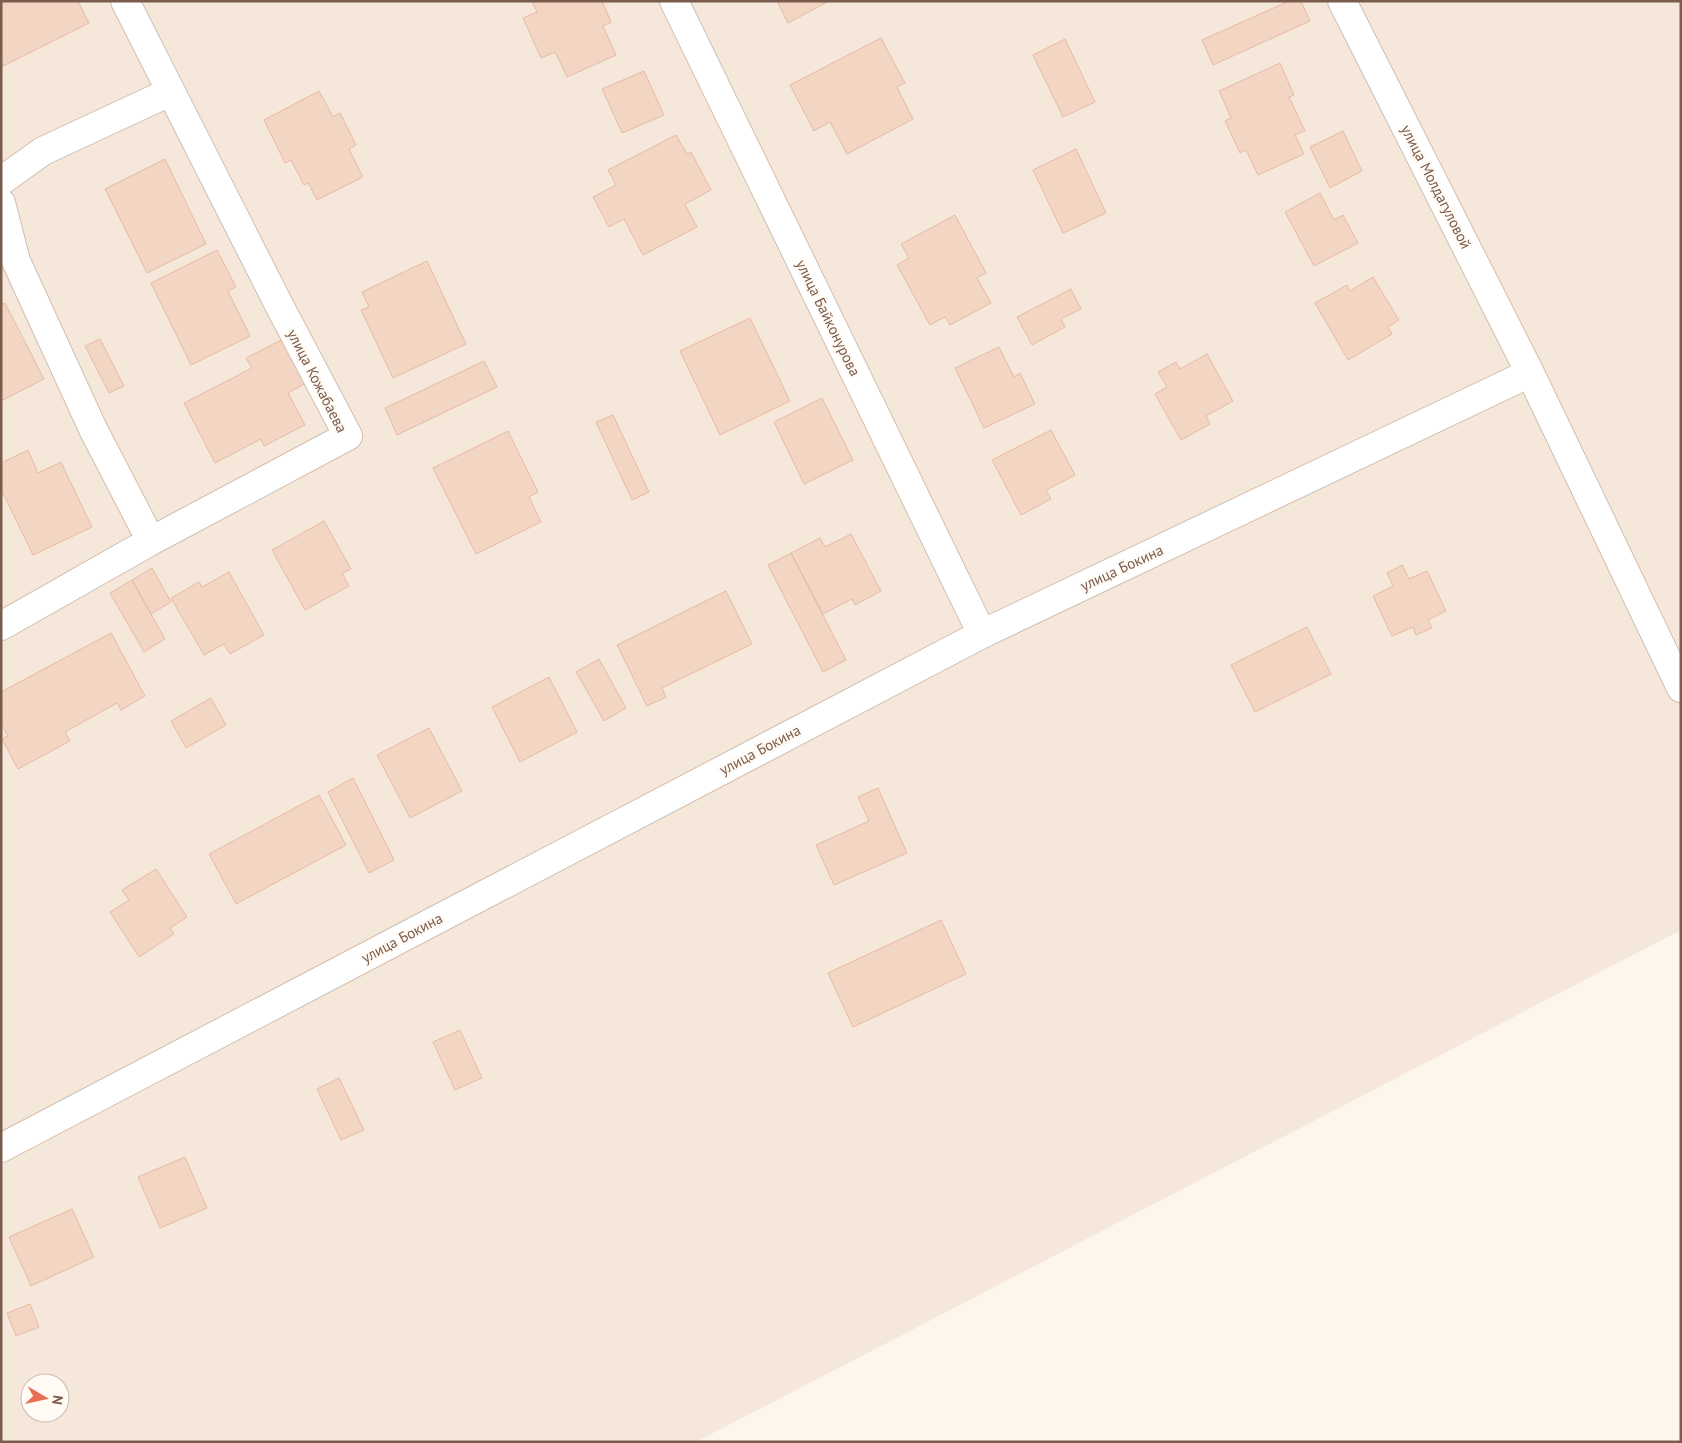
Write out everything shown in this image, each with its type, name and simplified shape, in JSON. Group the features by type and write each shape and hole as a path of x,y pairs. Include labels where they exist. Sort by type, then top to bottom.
{"street":[{"name":"улица Кожабаева","path":"1,626 151,541 348,436 125,1"},
{"name":"улица Байконурова","path":"674,1 982,634"},
{"name":"улица Молдагуловой","path":"1342,1 1530,374 1681,688"},
{"path":"1,182 43,150 170,92"},
{"path":"1,203 16,262 93,429 151,541"},
{"name":"улица Бокина","path":"1,1148 982,634 1530,374"}],"shaded area":[{"path":"1,1 1681,1 1681,930 696,1442 1,1442"}],"building":[{"path":"1,1 78,1 89,23 1,67"},
{"path":"532,1 602,1 611,22 603,26 616,55 567,77 555,52 541,58 523,18 537,12"},
{"path":"777,1 829,1 788,23"},
{"path":"1289,1 1301,1 1310,21 1213,65 1202,40"},
{"path":"881,38 905,83 897,87 913,119 847,154 830,122 814,131 790,85"},
{"path":"1065,39 1095,102 1063,117 1033,55"},
{"path":"1280,63 1294,95 1289,97 1305,131 1295,135 1304,154 1258,175 1246,150 1240,153 1225,121 1231,118 1219,91"},
{"path":"644,71 664,115 622,133 602,89"},
{"path":"319,91 333,117 340,113 356,145 349,149 363,177 317,200 308,183 304,185 291,160 285,163 264,120"},
{"path":"1343,131 1362,171 1330,188 1310,147"},
{"path":"676,135 687,154 691,152 711,190 685,204 697,227 643,255 624,219 609,227 593,197 616,185 608,170"},
{"path":"1076,149 1106,213 1063,233 1033,170"},
{"path":"165,159 206,244 147,273 105,189"},
{"path":"1320,193 1334,220 1343,215 1358,243 1314,266 1285,212"},
{"path":"955,215 986,273 977,278 991,303 950,325 945,317 930,325 897,265 909,258 901,244"},
{"path":"217,250 236,287 228,291 250,336 191,365 151,283"},
{"path":"427,261 466,344 393,378 361,310 369,307 362,292"},
{"path":"1373,277 1399,320 1388,327 1392,334 1348,360 1315,303 1347,285 1350,291"},
{"path":"1071,289 1081,309 1061,319 1065,327 1032,345 1017,317"},
{"path":"5,303 44,379 1,401 1,305"},
{"path":"750,318 790,401 720,435 680,351"},
{"path":"100,339 124,386 109,393 85,346"},
{"path":"283,339 306,383 288,393 305,425 264,446 261,439 215,463 184,403 252,368 246,358"},
{"path":"999,347 1014,377 1020,373 1035,404 984,428 955,368"},
{"path":"1207,354 1233,401 1206,416 1210,424 1181,440 1155,394 1167,387 1158,372 1176,362 1180,369"},
{"path":"484,361 497,387 397,435 385,408"},
{"path":"822,398 853,460 804,484 774,422"},
{"path":"613,415 649,492 632,500 596,422"},
{"path":"1051,430 1075,475 1046,490 1051,499 1021,515 992,460"},
{"path":"508,431 538,492 529,497 541,522 476,554 433,468"},
{"path":"28,450 38,473 61,462 92,527 33,555 1,489 1,463"},
{"path":"324,521 351,569 342,573 349,586 305,610 272,550"},
{"path":"851,534 881,591 855,605 852,599 823,614 791,553 820,538 825,547"},
{"path":"791,553 846,660 823,672 768,565"},
{"path":"1402,565 1409,579 1427,571 1446,611 1428,620 1432,628 1416,635 1413,627 1392,636 1373,596 1393,586 1387,573"},
{"path":"152,568 171,602 151,614 132,580"},
{"path":"229,572 264,635 230,654 224,644 204,655 171,598 199,582 202,587"},
{"path":"132,580 165,639 144,652 110,593"},
{"path":"726,591 752,644 662,688 666,697 647,706 617,645"},
{"path":"1307,627 1331,674 1255,712 1231,665"},
{"path":"111,633 145,696 121,710 117,703 65,732 70,741 18,769 2,739 8,736 1,723 1,692"},
{"path":"599,659 626,708 604,721 576,672"},
{"path":"549,677 577,732 520,762 492,707"},
{"path":"211,698 226,725 186,748 171,721"},
{"path":"429,728 462,791 410,818 377,755"},
{"path":"353,778 394,860 369,873 328,792"},
{"path":"878,788 907,853 834,885 816,845 869,821 858,797"},
{"path":"319,795 346,845 236,904 209,854"},
{"path":"156,869 187,917 170,928 174,934 139,957 110,912 129,900 122,890"},
{"path":"941,920 966,974 853,1027 828,973"},
{"path":"460,1030 482,1078 455,1090 433,1042"},
{"path":"339,1078 364,1130 341,1140 317,1089"},
{"path":"185,1157 207,1208 160,1228 138,1177"},
{"path":"72,1209 94,1257 31,1286 9,1237"},
{"path":"30,1304 39,1327 16,1336 7,1313"}]}
